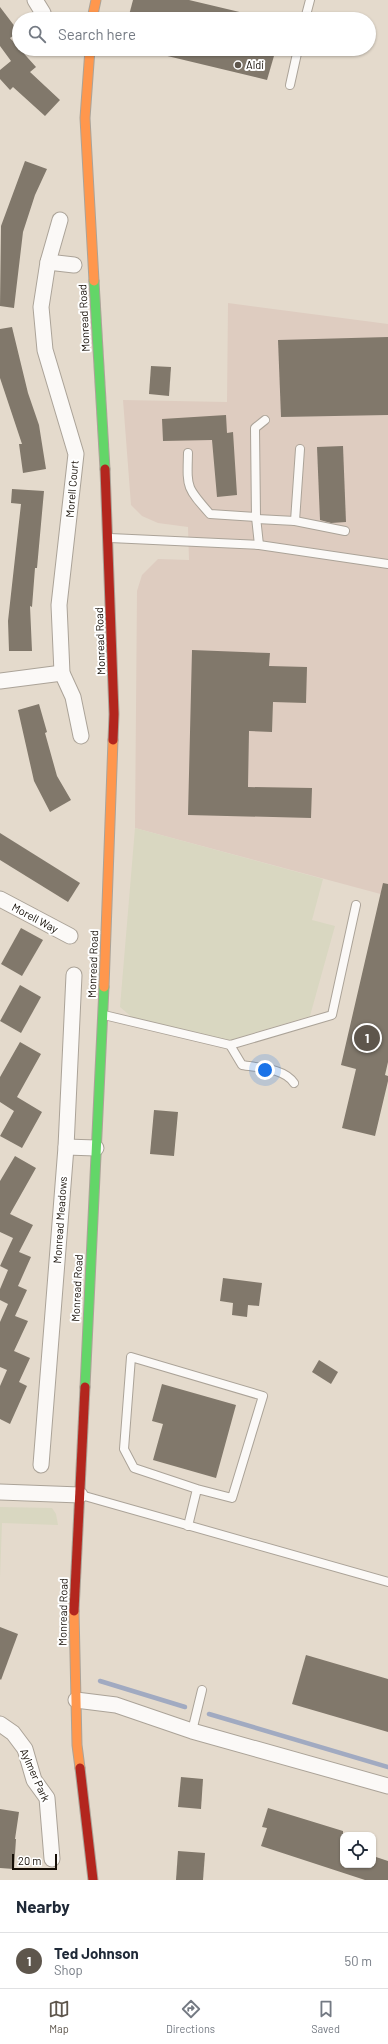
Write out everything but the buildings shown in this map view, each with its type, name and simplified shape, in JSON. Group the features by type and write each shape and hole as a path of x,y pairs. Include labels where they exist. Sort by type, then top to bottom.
{"street":[{"path":"35,0 42,12"},
{"path":"93,12 96,0"},
{"name":"Monread Road","path":"89,56 85,118 109,538 114,714 103,1015 74,1619 77,1745 93,1880"},
{"name":"Morell Court","path":"60,220 48,262 41,307 45,350 76,454 59,605 62,673 73,697 81,736"},
{"path":"48,262 74,264"},
{"path":"0,681 62,673"},
{"name":"Morell Way","path":"0,899 70,936"},
{"name":"Monread Meadows","path":"41,1465 66,1147 74,975"},
{"path":"66,1147 96,1148"},
{"path":"0,1492 80,1495"},
{"path":"76,1700 116,1705 192,1730 388,1786"},
{"name":"Aylmer Park","path":"0,1724 13,1733 25,1749 34,1780 47,1798 52,1859"}],"lane":[{"path":"307,12 310,0"},
{"path":"290,85 296,56"},
{"path":"259,545 255,428 265,420"},
{"path":"295,521 300,449"},
{"path":"188,453 187,482 192,493 210,514 295,521 345,531"},
{"path":"109,538 259,545 388,564"},
{"path":"103,1015 230,1045 332,1015 356,905"},
{"path":"230,1045 242,1065 273,1070 289,1076 294,1083"},
{"path":"131,1357 263,1396 232,1498 197,1489 134,1468 124,1449 131,1357"},
{"path":"188,1526 197,1489"},
{"path":"80,1495 388,1582"},
{"path":"192,1730 202,1690"}],"shaded area":[{"path":"228,303 388,324 388,896 135,828 137,591 142,575 158,559 189,560 188,527 158,523 142,516 131,505 123,400 227,402"},
{"path":"135,828 323,879 312,920 335,926 310,1016 220,1043 134,1019 120,1007"},
{"path":"0,1507 52,1508 56,1514 58,1525 2,1523 0,1579"}],"waterway":[{"path":"100,1681 185,1707"},
{"path":"209,1714 388,1767"}],"traffic: fast":[{"path":"94,281 105,469"},
{"path":"85,1387 104,987"}],"traffic: slow":[{"path":"93,12 96,0"},
{"path":"89,56 85,118 94,281"},
{"path":"104,987 113,740"},
{"path":"74,1611 77,1745 80,1768"}],"traffic: jam":[{"path":"105,469 114,714 113,740"},
{"path":"74,1611 85,1387"},
{"path":"80,1768 93,1880"}],"place":[{"name":"Aldi","path":"238,65"},
{"name":"Ted Johnson","path":"367,1038"}]}
